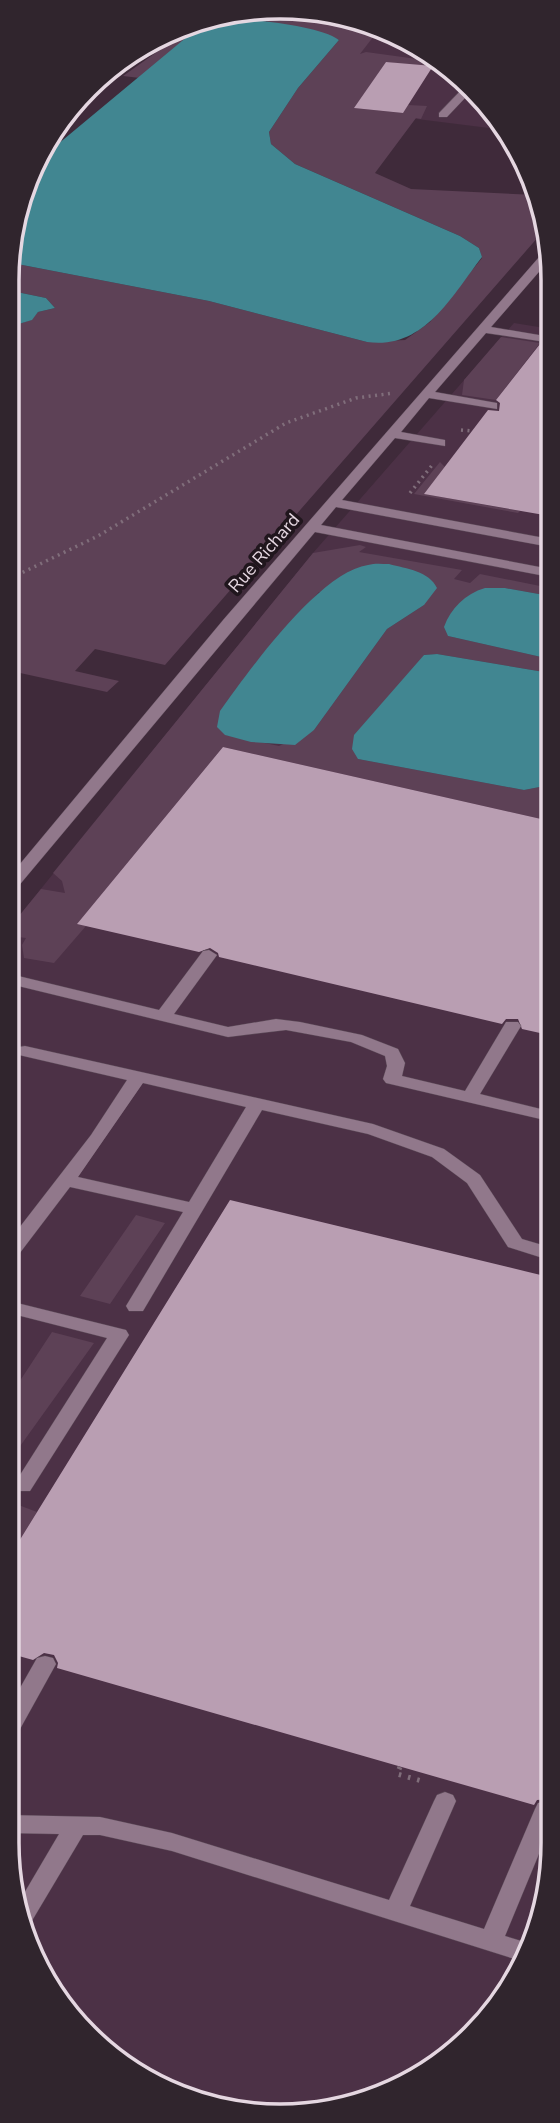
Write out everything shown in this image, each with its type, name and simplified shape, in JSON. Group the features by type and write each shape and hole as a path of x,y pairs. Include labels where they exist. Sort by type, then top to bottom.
{"lane":[{"path":"443,115 463,95"},
{"name":"Rue Richard","path":"19,875 312,527 540,263"},
{"path":"484,329 535,338"},
{"path":"428,393 492,405"},
{"path":"393,434 440,449"},
{"path":"334,503 541,541"},
{"path":"312,527 541,571"},
{"path":"163,1017 209,955"},
{"path":"19,981 228,1032 259,1026 299,1025 383,1046 394,1056 397,1066 392,1079 541,1114"},
{"path":"470,1097 512,1026"},
{"path":"25,1051 373,1130 438,1153 474,1179 515,1243 541,1251"},
{"path":"19,1241 66,1180 138,1077"},
{"path":"136,1306 257,1104"},
{"path":"66,1180 195,1209"},
{"path":"19,1310 119,1335 23,1486"},
{"path":"19,1711 45,1664"},
{"path":"396,1911 445,1801"},
{"path":"491,1941 541,1821"},
{"path":"19,1824 100,1826 172,1842 518,1950"},
{"path":"27,1908 77,1825"}],"path":[{"path":"19,575 127,519 234,448 289,422 341,403 382,394 428,393"},
{"path":"455,438 468,420"},
{"path":"461,430 472,431"},
{"path":"422,496 410,494 440,449"}],"shaded area":[{"path":"250,21 314,21 347,28 373,37 360,54 366,52 419,59 432,68 386,62 355,108 402,113 408,105 427,106 421,119 416,118 375,173 411,189 526,195 538,238 165,665 95,649 75,671 119,681 107,692 19,673 19,324 31,320 38,312 55,308 46,298 19,292 20,265 209,301 367,342 405,340 430,322 482,258 479,248 460,236 295,164 271,144 269,132 298,88 339,40 311,30"},
{"path":"189,36 140,78 123,76 166,46"},
{"path":"373,36 410,54 452,84 492,128 353,111 359,55"},
{"path":"514,323 541,327 539,1877 527,1927 506,1973 487,2002 452,2039 425,2060 380,2084 331,2099 280,2104 246,2102 196,2090 150,2069 121,2050 84,2015 63,1988 39,1943 24,1894 19,1843 19,916 313,553"},
{"path":"501,337 540,343 496,400 462,395 464,380"},
{"path":"440,462 445,467 425,494 520,511 518,513 414,494"},
{"path":"360,545 366,547 359,552 462,570 454,579 470,583 480,574 541,586 541,594 505,588 448,636 541,657 541,671 437,654 424,655 358,759 524,790 541,787 541,819 223,747 78,923 86,926 54,963 24,958 22,945 26,938 19,937 19,916 41,889 65,893 62,881 53,873 313,553","holes":["319,592 424,605 387,629 314,730 279,746 226,735 243,680"]},
{"path":"136,1215 165,1223 110,1304 80,1296"},
{"path":"52,1332 94,1343 19,1448 19,1382"},
{"path":"19,1505 37,1512 19,1541"}],"water":[{"path":"257,20 315,30 339,40 298,88 269,132 271,144 295,164 460,236 479,248 482,257 434,318 405,338 387,342 367,342 209,301 20,265 24,229 33,196 57,145 188,36 229,24"},
{"path":"19,292 46,298 55,308 38,312 32,320 19,324"},
{"path":"371,564 389,564 423,574 437,588 424,605 387,629 314,730 295,745 251,742 225,735 217,727 220,711 232,694 307,604 328,585 349,572"},
{"path":"485,588 505,588 541,594 541,657 448,636 444,627 451,614 471,594"},
{"path":"437,654 541,671 541,787 524,790 358,759 352,749 354,735 424,655"}],"building":[{"path":"386,62 432,68 403,113 354,108"},
{"path":"541,343 541,514 424,494 488,410 499,411 500,403 496,400"},
{"path":"223,747 541,819 541,1033 522,1029 518,1019 506,1019 502,1024 219,957 218,953 210,948 199,952 77,924"},
{"path":"230,1200 541,1275 541,1800 537,1800 534,1805 57,1668 54,1655 44,1653 33,1660 19,1656 19,1541"}]}
